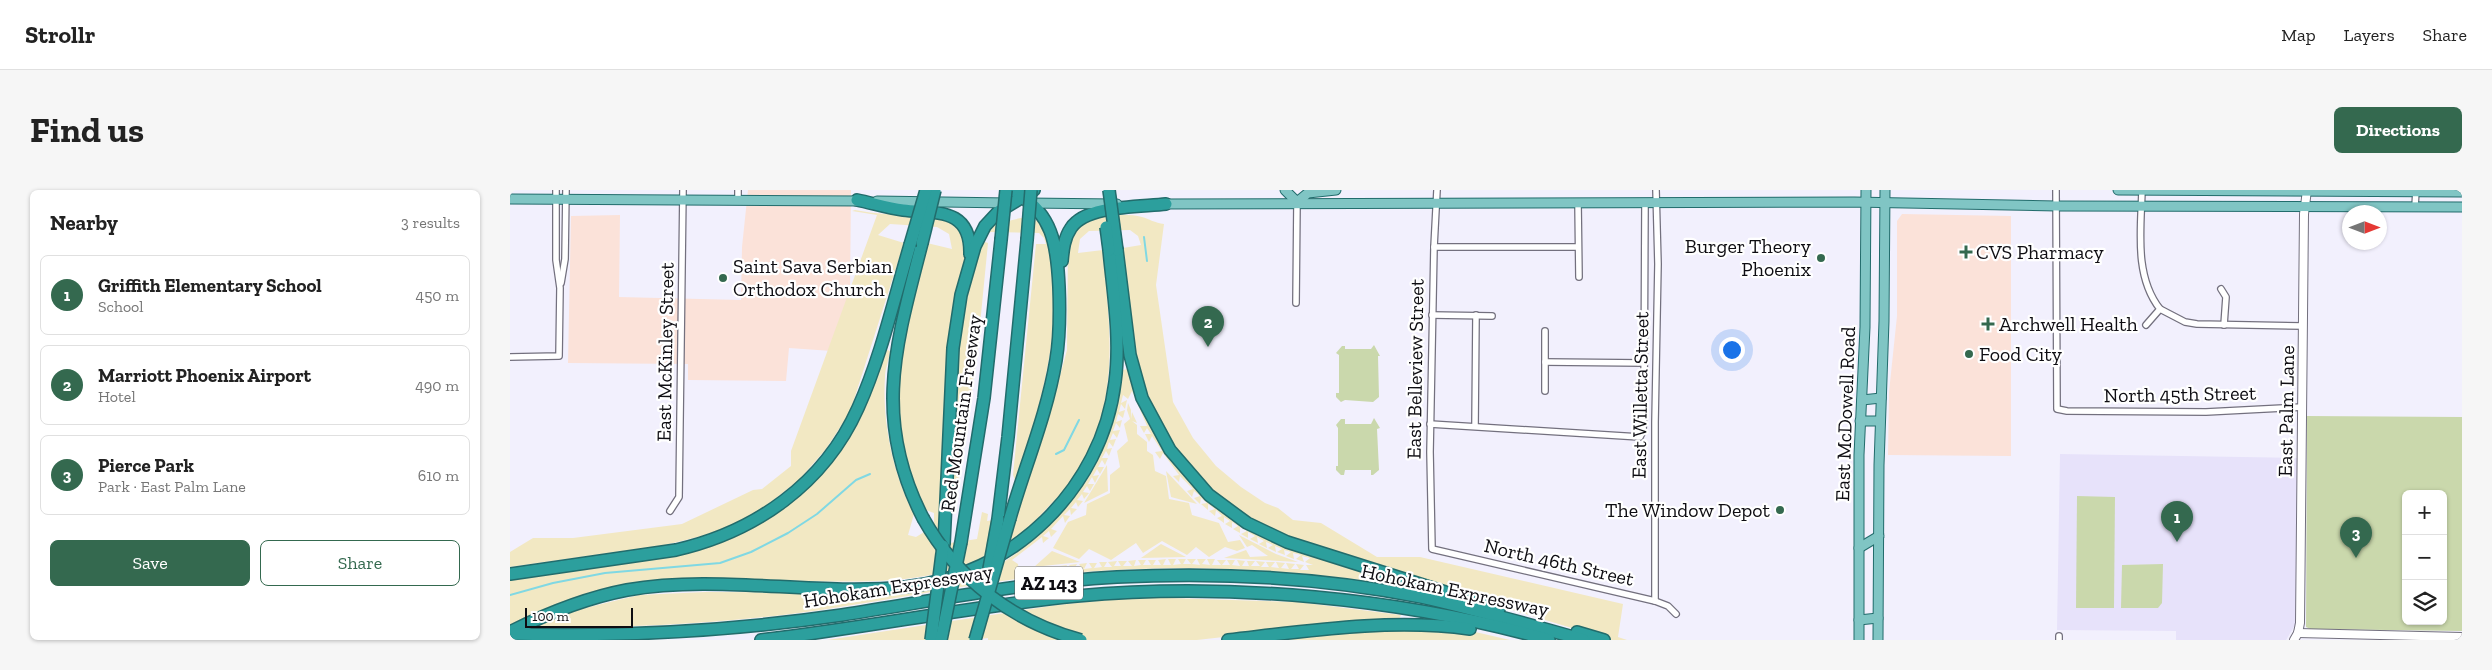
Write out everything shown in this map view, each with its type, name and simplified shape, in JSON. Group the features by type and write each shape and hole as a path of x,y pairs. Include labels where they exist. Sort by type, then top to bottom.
{"highway":[{"path":"510,574 676,550 701,544 750,524 792,494 829,456 858,409 868,382 926,190"},
{"path":"935,190 895,357 892,395 893,420 899,457 912,496 923,518 949,556 986,593 1029,620 1081,640"},
{"name":"Red Mountain Freeway","path":"941,640 961,542 985,389 1006,190"},
{"path":"1103,190 1130,355 1142,398 1157,430 1174,456 1196,483 1217,502 1247,524 1287,542 1604,640"},
{"path":"510,633 549,613 614,593 662,586 871,588 916,585 969,571 1016,545 1048,520 1074,489 1094,453 1108,418 1115,387 1117,358 1110,190"},
{"path":"967,271 985,226 998,212 1024,193"},
{"path":"975,640 998,519 1008,437 1027,240 1024,193"},
{"path":"975,640 1052,377 1058,346 1059,300 1057,252 1054,237 1047,224 1024,193"},
{"path":"857,200 903,210 937,211 955,219 966,232 970,245 967,271 958,308 953,348 944,544 930,640"},
{"path":"1059,300 1064,246 1068,232 1077,221 1100,211 1166,204"},
{"name":"Hohokam Expressway","path":"510,633 624,634 737,627 833,616 1062,582 1114,578 1194,576 1298,580 1396,593 1455,605 1584,640"},
{"name":"Hohokam Expressway","path":"761,640 1054,598 1175,591 1254,593 1340,600 1445,617 1548,640"},
{"path":"1228,640 1330,629 1411,626 1464,628 1527,640"}],"main road":[{"path":"1286,190 1297,202"},
{"path":"1297,202 1308,193 1336,190"},
{"name":"East McDowell Road","path":"1859,638 1860,421 1865,327 1866,190"},
{"name":"East McDowell Road","path":"1878,640 1878,536 1885,190"},
{"path":"2118,190 2462,192"},
{"path":"987,203 1024,193 1054,203 1645,204 1866,202 2057,206 2462,207"},
{"path":"510,199 556,194 738,194 857,200 1011,203"},
{"path":"1862,400 1881,398"},
{"path":"1860,421 1880,421"},
{"path":"1859,548 1878,536"},
{"path":"1859,620 1878,618"}],"street":[{"name":"East Belleview Street","path":"1432,549 1430,424 1437,190"},
{"name":"East Willetta Street","path":"1655,601 1656,190"},
{"path":"2056,190 2057,206"},
{"path":"2142,190 2143,273 2149,291 2160,309 2185,322 2303,326"},
{"name":"East Palm Lane","path":"2296,636 2306,191"},
{"path":"2416,191 2416,207"},
{"path":"556,194 556,260 560,288"},
{"path":"510,357 559,356 560,288 565,259 566,194"},
{"name":"East McKinley Street","path":"670,511 679,497 683,195"},
{"path":"1296,303 1297,202"},
{"path":"1578,203 1579,277"},
{"path":"1430,424 1640,436 1643,431 1645,204"},
{"name":"North 45th Street","path":"2057,206 2057,409 2067,411 2206,412 2302,407"},
{"path":"1434,247 1578,247"},
{"path":"2221,289 2226,297 2224,324"},
{"path":"2146,325 2160,309"},
{"path":"1432,315 1492,316"},
{"path":"1475,426 1476,315"},
{"path":"1545,331 1545,391"},
{"path":"1545,362 1644,363"},
{"name":"North 46th Street","path":"1432,549 1655,601 1668,606 1676,614"},
{"path":"2296,636 2462,637"}],"shaded area":[{"path":"748,190 851,190 850,294 832,351 789,348 786,381 688,380 688,364 568,363 571,216 620,215 619,297 741,300 742,247"},
{"path":"1902,214 2011,216 2011,456 1888,455 1889,392 1897,316 1897,221"},
{"path":"2060,454 2297,458 2295,625 2286,640 2176,640 2176,631 2057,630"}],"green space":[{"path":"1374,345 1380,356 1378,356 1379,397 1373,402 1345,400 1341,402 1336,397 1336,393 1339,393 1339,355 1336,353 1342,346 1345,346 1345,349 1371,349"},
{"path":"2307,416 2462,417 2462,631 2310,629 2306,627"},
{"path":"1374,418 1380,428 1377,429 1379,470 1371,475 1371,470 1345,470 1344,475 1341,475 1336,470 1336,466 1338,466 1338,428 1336,425 1341,419 1345,419 1345,424 1371,424"},
{"path":"2077,496 2115,497 2114,608 2076,608"},
{"path":"2163,564 2162,603 2158,608 2121,608 2122,565"}],"sand":[{"path":"852,211 935,215 952,222 959,228 964,238 966,258 945,443 937,545 977,539 982,512 988,514 987,521 1016,517 1054,398 1067,350 1068,242 1077,227 1092,219 1109,216 1135,216 1164,224 1156,285 1173,402 1193,438 1216,466 1241,487 1265,503 1278,508 1293,520 1321,523 1377,557 1420,557 1623,604 1618,637 1627,640 1611,640 1310,546 1261,526 1218,496 1179,454 1159,423 1145,388 1135,349 1123,248 1141,245 1138,236 1130,230 1089,231 1080,239 1078,253 1103,250 1110,339 1106,395 1089,451 1073,479 1062,493 1023,532 996,551 967,565 938,574 907,579 841,582 703,580 654,582 623,586 592,593 548,608 552,619 581,609 639,595 706,592 894,593 945,587 980,575 1000,565 1039,535 1086,482 1106,442 1123,370 1128,369 1141,403 1173,461 1194,485 1217,506 1243,525 1273,540 1307,554 1346,565 1364,574 1380,577 1382,578 1382,583 1304,574 1226,569 1109,570 1000,581 826,609 756,618 651,625 510,627 510,580 703,549 747,529 800,496 841,449 866,406 885,349 890,351 885,377 887,430 900,482 914,514 908,535 916,537 934,526 934,513 923,509 909,476 900,443 896,402 898,361 927,243 952,249 949,234 937,227 890,224 878,235 904,243 850,412 826,449 799,480 758,512 714,533 665,545 510,567 510,552 533,538 573,538 682,524 753,490 762,489 791,466 791,451 877,215","holes":["1132,391 1147,426 1140,426 1144,433 1147,428 1151,434 1145,434 1149,442 1152,436 1162,451 1155,452 1160,459 1163,453 1179,475 1173,476 1179,482 1180,476 1193,489 1187,491 1192,497 1194,491 1200,496 1194,498 1200,504 1201,498 1207,503 1201,504 1208,510 1208,504 1215,509 1209,511 1215,516 1216,510 1222,516 1217,518 1224,523 1224,517 1230,521 1225,524 1232,528 1232,522 1238,526 1233,529 1240,533 1240,527 1247,531 1241,534 1248,538 1248,532 1255,536 1250,539 1258,543 1257,537 1264,541 1259,544 1267,548 1266,542 1273,545 1268,548 1276,552 1275,546 1282,549 1277,552 1285,555 1284,550 1291,552 1286,556 1294,559 1293,553 1301,555 1296,559 1304,562 1302,556 1310,558 1305,562 1313,565 1306,565 1309,570 1300,570 1304,565 1296,564 1299,569 1291,569 1295,564 1286,563 1289,569 1281,568 1285,563 1276,562 1279,568 1271,567 1275,562 1266,562 1269,567 1261,567 1265,562 1256,561 1260,566 1251,566 1255,561 1247,561 1249,566 1242,566 1245,561 1237,560 1240,566 1232,565 1235,560 1227,560 1230,565 1222,565 1226,560 1217,560 1221,565 1212,565 1215,559 1207,559 1210,565 1202,564 1206,559 1197,559 1200,565 1192,564 1196,559 1187,559 1191,564 1183,564 1186,559 1178,559 1181,564 1173,565 1176,559 1168,559 1171,565 1163,565 1166,559 1158,560 1161,565 1153,565 1156,560 1148,560 1151,565 1143,565 1146,560 1138,560 1141,565 1134,566 1136,560 1128,561 1132,566 1123,566 1127,561 1118,561 1121,566 1114,566 1117,561 1108,562 1112,567 1104,567 1107,562 1099,562 1102,567 1094,568 1097,563 1089,563 1092,568 1084,569 1087,563 1079,564 1082,569 1074,569 1077,564 1069,565 1073,570 1064,571 1067,565 1059,566 1063,571 1055,572 1057,566 1049,567 1053,572 1045,573 1048,567 1039,568 1043,573 1035,574 1038,568 1030,569 1033,574 1026,575 1028,569 1020,570 1024,575 1016,576 1019,572 1018,564 1012,560 1042,537 1043,543 1049,538 1043,536 1049,531 1051,537 1057,531 1051,529 1063,516 1065,523 1070,516 1064,515 1070,509 1071,515 1077,509 1071,508 1076,502 1078,507 1083,501 1077,500 1082,494 1084,499 1089,493 1083,492 1087,486 1090,491 1094,484 1088,484 1092,477 1095,483 1099,475 1093,476 1097,469 1100,474 1104,467 1098,467 1102,460 1105,465 1108,458 1102,458 1106,451 1109,456 1112,448 1107,449 1109,442 1113,447 1116,439 1110,440 1113,433 1117,438 1120,430 1113,431 1116,423 1120,428 1122,420 1116,422 1118,414 1123,418 1125,410 1119,412 1121,404 1125,409 1127,400 1121,403 1123,395 1128,399"]},
{"path":"1025,217 1041,222 1048,237 1053,268 1054,309 1045,381 1019,474 1015,480 1013,475 1036,244 1046,244 1044,238 1039,233 991,232 986,234 995,224"},
{"path":"988,243 977,355 954,510 951,509 961,316 981,244"},
{"path":"1128,403 1131,410 1131,419 1132,412 1137,423 1132,421 1137,425 1137,434 1147,442 1147,451 1153,455 1155,471 1166,476 1169,499 1189,503 1192,515 1219,523 1228,542 1240,540 1245,548 1237,551 1225,547 1209,557 1196,547 1187,555 1162,541 1143,553 1136,543 1111,560 1089,549 1079,559 1053,548 1068,522 1086,515 1087,504 1110,493 1110,475 1120,467 1117,451 1128,441 1124,424 1130,419 1127,410"},
{"path":"1107,465 1108,491 1084,503"},
{"path":"1166,471 1197,504 1171,497"},
{"path":"1239,535 1276,554 1298,562 1224,558 1246,550 1250,557 1268,556 1252,545 1247,547"},
{"path":"1161,544 1186,557 1141,558"},
{"path":"1052,551 1080,562 1034,567"},
{"path":"1137,597 1298,602 1401,615 1398,621 1328,625 1197,640 988,640 988,638 971,640 827,640 1057,605"},
{"path":"1433,629 1471,631 1510,640 1273,640 1320,634"}],"waterway":[{"path":"1144,237 1147,261"},
{"path":"1056,454 1064,450 1079,420"},
{"path":"510,595 553,583 605,573 720,563 751,552 788,533 817,514 856,480 870,474"}],"place":[{"name":"CVS Pharmacy","path":"1966,252"},
{"name":"Burger Theory Phoenix","path":"1821,258"},
{"name":"Saint Sava Serbian Orthodox Church","path":"723,278"},
{"name":"Archwell Health","path":"1988,324"},
{"name":"Marriott Phoenix Airport","path":"1208,347"},
{"name":"Food City","path":"1969,354"},
{"name":"The Window Depot","path":"1780,510"},
{"name":"Griffith Elementary School","path":"2177,542"},
{"name":"Pierce Park","path":"2356,558"}]}
